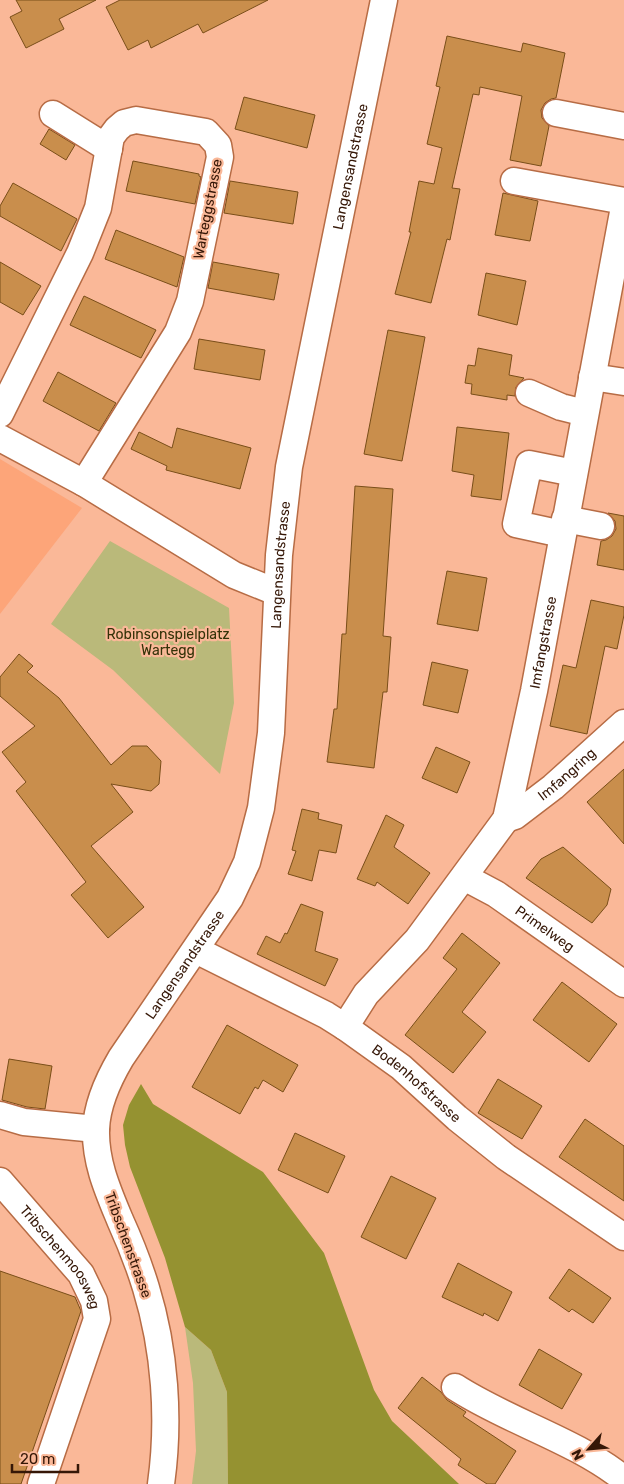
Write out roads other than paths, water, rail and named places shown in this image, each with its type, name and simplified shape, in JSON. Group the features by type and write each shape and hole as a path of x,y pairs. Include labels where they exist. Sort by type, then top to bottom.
{"street":[{"name":"Langensandstrasse","path":"102,1096 121,1058 223,910 247,862 261,808 271,733 276,592 280,538 289,467 384,0"},
{"path":"53,114 109,149"},
{"path":"556,114 624,126"},
{"name":"Warteggstrasse","path":"0,414 80,253 98,208 111,137 124,123 136,120 206,132 218,145 220,157 190,300 178,332 84,484"},
{"path":"514,181 624,201"},
{"name":"Imfangstrasse","path":"345,1026 366,994 417,940 506,819 534,691 585,413 621,242 624,207"},
{"path":"592,377 624,382"},
{"path":"529,393 585,413"},
{"path":"0,438 84,484 234,574 276,592"},
{"path":"574,473 529,464 516,524 601,526"},
{"name":"Imfangring","path":"506,819 515,816 553,787 624,723"},
{"name":"Primelweg","path":"464,876 496,894 624,984"},
{"name":"Bodenhofstrasse","path":"196,950 345,1026 401,1067 457,1118 506,1157 624,1237"},
{"name":"Tribschenstrasse","path":"102,1096 96,1129 98,1158 104,1181 146,1288 161,1351 165,1426 161,1484"},
{"path":"0,1115 24,1122 96,1129"},
{"name":"Tribschenmoosweg","path":"0,1181 81,1274 94,1301 97,1319 41,1484"},
{"path":"455,1387 480,1403 581,1451 607,1466 624,1480"}],"park label":[{"name":"Robinsonspielplatz Wartegg","path":"168,642"}]}
